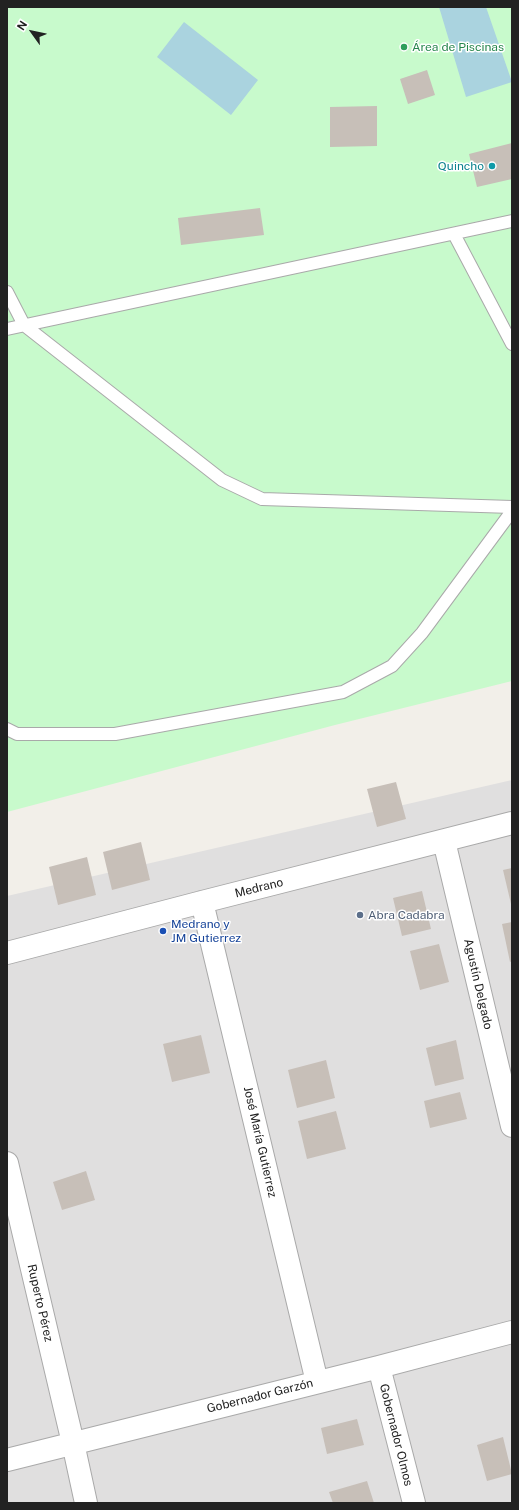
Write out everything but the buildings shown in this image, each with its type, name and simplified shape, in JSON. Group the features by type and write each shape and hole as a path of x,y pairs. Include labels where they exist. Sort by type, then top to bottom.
{"street":[{"name":"Medrano","path":"7,953 512,824"},
{"name":"Agustín Delgado","path":"444,841 512,1126"},
{"name":"José María Gutierrez","path":"202,902 317,1382"},
{"name":"Ruperto Pérez","path":"7,1162 86,1503"},
{"name":"Gobernador Garzón","path":"7,1460 379,1367 512,1332"},
{"name":"Gobernador Olmos","path":"379,1367 414,1503"}],"lane":[{"path":"7,329 512,221"},
{"path":"454,234 512,344"},
{"path":"7,292 24,325 222,480 262,499 512,507"},
{"path":"7,730 17,734 115,734 343,692 392,666 422,633 512,511"}],"shaded area":[{"path":"512,780 512,1503 7,1503 7,896"}],"green space":[{"path":"7,7 512,7 512,681 335,725 7,812"}],"water":[{"path":"439,7 486,7 512,82 466,97"},
{"path":"184,22 258,80 231,115 157,57"}],"place":[{"name":"Área de Piscinas","path":"404,47"},
{"name":"Quincho","path":"492,166"},
{"name":"Abra Cadabra","path":"360,915"},
{"name":"Medrano y JM Gutierrez","path":"163,931"}]}
